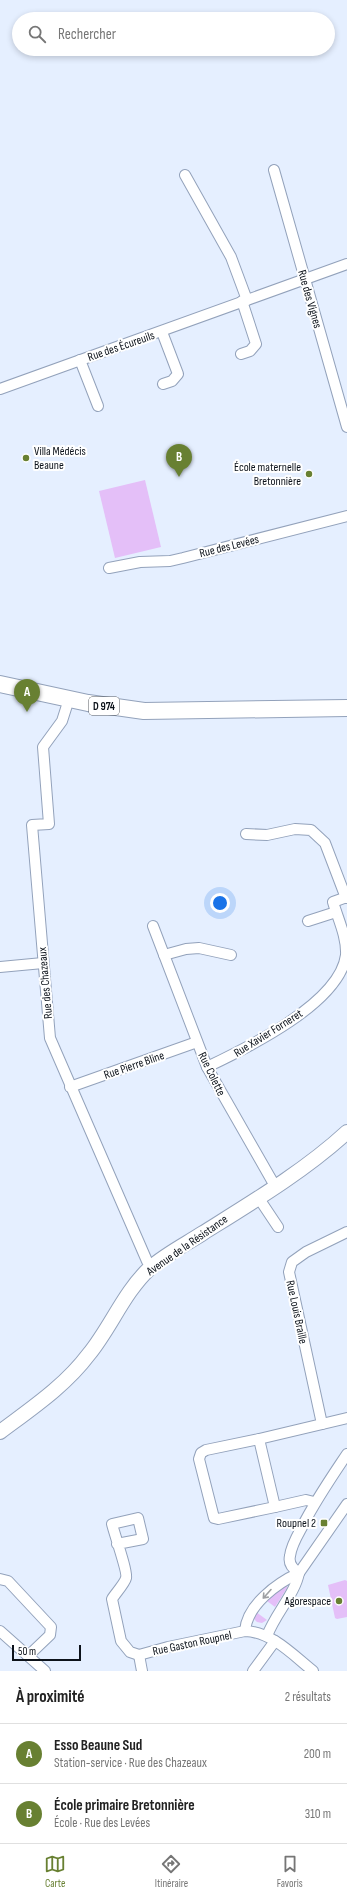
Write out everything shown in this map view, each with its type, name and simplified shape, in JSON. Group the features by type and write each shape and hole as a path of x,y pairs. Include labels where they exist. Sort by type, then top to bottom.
{"main road":[{"name":"D 974","path":"0,684 69,700 116,708 159,712 347,708"},
{"name":"Avenue de la Résistance","path":"0,1432 46,1397 79,1366 90,1353 132,1289 151,1267 275,1186 324,1152 347,1132"}],"street":[{"name":"Rue des Vignes","path":"274,170 347,427"},
{"path":"185,175 231,257 245,300 256,344 250,351 242,354"},
{"name":"Rue des Écureuils","path":"0,388 162,332 245,300 347,264"},
{"name":"Rue des Écureuils","path":"162,332 178,374 172,381 163,384"},
{"name":"Rue des Écureuils","path":"80,360 98,406"},
{"name":"Rue des Levées","path":"109,568 140,562 183,558 347,516"},
{"name":"Rue des Chazeaux","path":"69,700 62,721 43,747 49,824 32,825 50,1038 70,1087 151,1267"},
{"path":"246,834 267,835 295,829 311,830 325,843 347,898 333,902 336,912 308,921"},
{"name":"Rue Xavier Forneret","path":"207,1067 245,1049 274,1032 303,1012 332,985 341,972 346,957 346,941 336,912"},
{"name":"Rue Colette","path":"153,926 207,1067 275,1186"},
{"path":"164,955 186,949 199,948 231,955"},
{"path":"0,967 43,963"},
{"name":"Rue Pierre Bline","path":"70,1087 197,1042"},
{"path":"258,1197 278,1227"},
{"name":"Rue Louis Braille","path":"322,1424 289,1272 292,1262 306,1252 347,1232"},
{"path":"314,1502 306,1500 218,1519 214,1518 199,1459 201,1453 206,1450 347,1418"},
{"path":"259,1439 275,1507"},
{"path":"299,1573 292,1568 289,1556 294,1542 314,1502 347,1454"},
{"name":"Rue Gaston Roupnel","path":"253,1671 271,1639 275,1617 297,1582 299,1573 347,1504"},
{"path":"116,1544 126,1570 126,1578 112,1599 121,1641 130,1652 139,1655 142,1671"},
{"name":"Rue Gaston Roupnel","path":"245,1631 249,1616 273,1588 286,1579 299,1573"},
{"path":"0,1579 8,1581 51,1627 50,1635 28,1656"},
{"path":"0,1631 45,1671"},
{"name":"Rue Gaston Roupnel","path":"139,1655 168,1647 245,1631 256,1632 271,1639 313,1671"}],"shaded area":[{"path":"145,480 161,547 115,558 99,491"},
{"name":"Agorespace","path":"345,1580 347,1581 347,1617 337,1619 335,1618 328,1585"},
{"path":"283,1585 287,1585 287,1588 275,1607 267,1601"},
{"path":"256,1612 267,1620 262,1623 257,1622 254,1619"}],"place":[{"name":"Villa Médécis Beaune","path":"26,458"},
{"name":"École maternelle Bretonnière","path":"309,474"},
{"name":"École primaire Bretonnière","path":"179,477"},
{"name":"Esso Beaune Sud","path":"27,712"},
{"name":"Roupnel 2","path":"324,1523"},
{"name":"Agorespace","path":"339,1601"}]}
